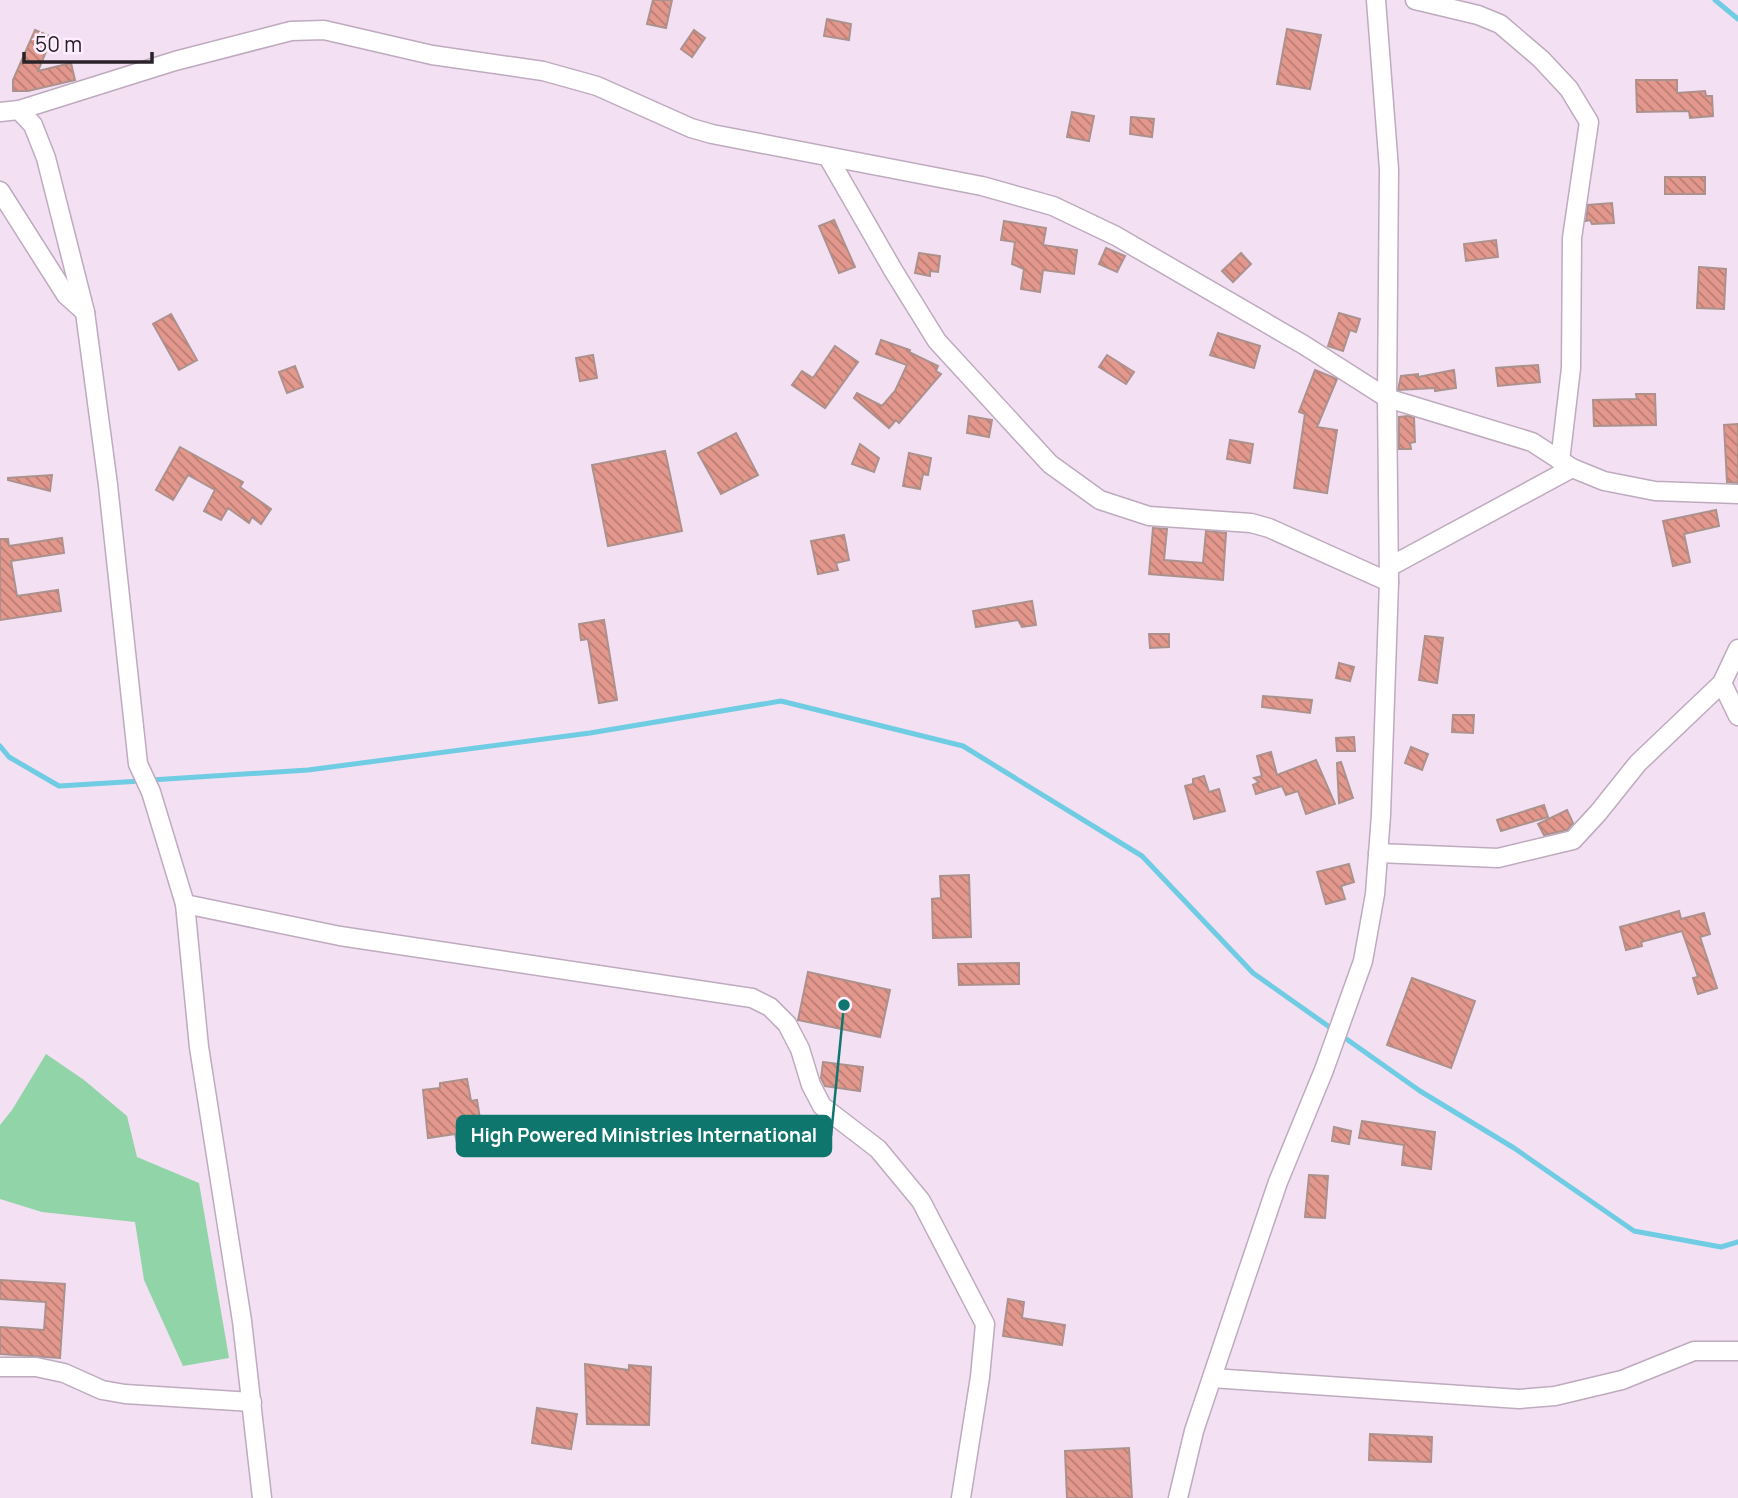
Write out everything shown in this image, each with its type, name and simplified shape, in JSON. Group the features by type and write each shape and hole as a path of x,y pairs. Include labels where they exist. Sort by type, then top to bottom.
{"street":[{"path":"1178,1498 1195,1431 1279,1182 1324,1070 1363,961 1375,894 1389,575 1389,169 1376,0"},
{"path":"1415,0 1478,15 1500,24 1541,59 1569,89 1589,122 1572,237 1571,368 1566,464"},
{"path":"0,112 19,110 175,61 291,31 324,30 432,55 543,71 597,86 691,128 982,186 1053,206 1116,236 1304,345 1387,398 1532,442 1566,464 1604,481 1655,491 1738,494"},
{"path":"19,110 33,125 46,158 85,312 108,485 138,764 151,792 185,904 199,1047 242,1321 262,1498"},
{"path":"828,157 937,341 1050,464 1100,500 1149,516 1251,523 1389,575"},
{"path":"0,191 66,295 85,312"},
{"path":"1389,575 1566,464"},
{"path":"1378,853 1498,858 1573,840 1637,763 1722,683 1738,649"},
{"path":"1722,683 1738,716"},
{"path":"185,904 340,936 752,998 770,1007 787,1024 800,1049 811,1085 822,1106 878,1149 921,1201 985,1324 980,1377 961,1498"},
{"path":"1212,1378 1519,1399 1555,1396 1622,1380 1694,1351 1738,1351"},
{"path":"0,1367 46,1368 102,1390 125,1394 252,1402"}],"green space":[{"path":"46,1054 84,1080 127,1116 137,1157 199,1183 229,1358 183,1366 144,1280 135,1222 42,1212 0,1199 0,1125"}],"building":[{"path":"653,0 672,0 666,28 647,24"},
{"path":"827,19 851,24 849,40 824,36"},
{"path":"1287,29 1321,35 1310,89 1277,84"},
{"path":"35,30 52,37 38,71 71,63 75,80 28,91 13,91 13,80"},
{"path":"694,30 705,38 692,57 681,49"},
{"path":"1636,80 1677,80 1677,93 1705,91 1706,96 1712,96 1713,116 1690,118 1689,111 1637,112"},
{"path":"1072,112 1094,116 1089,141 1067,137"},
{"path":"1131,117 1154,119 1152,137 1130,134"},
{"path":"1665,177 1705,177 1705,194 1665,194"},
{"path":"1612,203 1614,223 1592,224 1590,220 1586,221 1588,205"},
{"path":"834,220 855,267 839,273 819,226"},
{"path":"1004,221 1046,228 1043,245 1077,250 1074,274 1043,270 1040,292 1021,289 1024,269 1012,264 1015,242 1001,240"},
{"path":"1496,240 1498,257 1466,261 1464,244"},
{"path":"1106,248 1125,256 1117,272 1099,264"},
{"path":"919,253 940,256 938,272 930,271 930,276 915,273"},
{"path":"1241,253 1251,264 1233,282 1222,271"},
{"path":"1699,267 1726,269 1724,309 1697,308"},
{"path":"1339,313 1360,319 1356,332 1350,330 1343,351 1328,346"},
{"path":"171,314 197,360 179,370 153,324"},
{"path":"1218,333 1260,346 1254,368 1210,355"},
{"path":"881,340 910,350 909,352 938,366 936,371 941,374 899,423 896,420 889,428 854,398 857,393 882,406 895,391 907,365 876,354"},
{"path":"835,346 858,362 825,408 792,385 802,371 813,378"},
{"path":"593,355 597,378 580,381 576,358"},
{"path":"1107,355 1134,372 1126,384 1099,367"},
{"path":"1538,365 1540,382 1498,386 1496,368"},
{"path":"295,366 303,387 287,393 279,372"},
{"path":"1315,370 1337,379 1317,427 1337,430 1327,493 1294,488 1305,414 1299,412"},
{"path":"1454,370 1456,388 1435,391 1435,388 1398,390 1401,376 1418,374 1418,377"},
{"path":"1636,394 1655,394 1656,425 1594,426 1593,400 1637,399"},
{"path":"969,416 992,420 989,437 967,433"},
{"path":"1399,417 1414,418 1415,442 1410,443 1411,449 1399,449"},
{"path":"1738,424 1738,483 1727,482 1724,425"},
{"path":"736,433 758,475 721,494 698,453"},
{"path":"1230,440 1253,444 1250,463 1227,459"},
{"path":"860,444 879,458 874,472 852,464"},
{"path":"180,447 243,482 240,487 271,509 261,524 252,517 249,523 228,508 221,520 204,511 215,490 188,475 173,500 156,490"},
{"path":"665,451 682,531 608,546 592,465"},
{"path":"909,453 931,458 928,475 923,474 920,489 903,486"},
{"path":"52,475 50,491 8,480 8,478"},
{"path":"1716,510 1719,526 1684,534 1690,562 1673,566 1663,521"},
{"path":"1153,528 1167,529 1164,560 1203,563 1206,531 1226,533 1223,580 1149,574"},
{"path":"844,535 849,560 836,563 838,570 818,574 811,541"},
{"path":"62,538 64,553 11,561 17,596 58,590 61,611 0,620 0,539 8,539 9,546"},
{"path":"1032,601 1036,625 1022,627 1018,620 976,627 973,611"},
{"path":"604,620 617,700 599,703 588,639 581,640 579,624"},
{"path":"1149,634 1169,634 1169,647 1150,648"},
{"path":"1425,636 1443,638 1437,683 1419,680"},
{"path":"1339,663 1354,667 1350,681 1336,678"},
{"path":"1263,696 1312,700 1310,713 1262,707"},
{"path":"1453,715 1474,715 1473,733 1452,732"},
{"path":"1354,737 1355,751 1337,751 1336,738"},
{"path":"1411,747 1428,754 1422,770 1405,763"},
{"path":"1271,752 1277,775 1316,760 1335,804 1306,814 1298,791 1286,795 1282,786 1256,794 1253,785 1259,782 1254,778 1262,776 1257,756"},
{"path":"1341,762 1353,798 1339,803 1337,763"},
{"path":"1204,776 1209,792 1219,789 1225,811 1194,819 1185,786 1193,784 1193,779"},
{"path":"1544,805 1548,817 1501,831 1497,820"},
{"path":"1567,810 1573,823 1567,830 1544,835 1538,824"},
{"path":"1349,864 1354,882 1341,886 1345,899 1326,904 1317,872"},
{"path":"969,875 971,937 933,938 932,899 941,898 940,876"},
{"path":"1679,911 1681,919 1704,913 1710,934 1700,937 1717,988 1698,994 1693,978 1698,977 1682,931 1641,942 1642,946 1626,950 1620,927"},
{"path":"1019,963 1019,984 959,985 958,964"},
{"path":"808,972 890,990 880,1037 798,1020"},
{"path":"1412,978 1475,1001 1451,1068 1387,1045"},
{"path":"823,1062 863,1067 860,1091 825,1086 821,1078"},
{"path":"467,1079 471,1101 477,1100 482,1131 470,1133 471,1141 457,1143 455,1134 428,1138 423,1090 440,1088 440,1083"},
{"path":"1362,1121 1435,1132 1431,1169 1402,1165 1404,1145 1359,1138"},
{"path":"1334,1127 1351,1131 1349,1144 1332,1141"},
{"path":"1309,1175 1328,1176 1325,1218 1305,1217"},
{"path":"0,1280 65,1284 60,1358 0,1354 0,1327 44,1330 46,1302 0,1299"},
{"path":"1008,1299 1024,1302 1022,1318 1065,1325 1062,1345 1003,1336"},
{"path":"585,1364 629,1370 629,1365 651,1367 649,1425 587,1424"},
{"path":"537,1408 577,1414 571,1449 532,1443"},
{"path":"1370,1434 1432,1437 1431,1462 1369,1460"},
{"path":"1129,1448 1132,1498 1067,1498 1065,1451"}],"waterway":[{"path":"1715,0 1738,19"},
{"path":"151,780 308,770 590,733 781,701 963,746 1142,856 1253,973 1420,1091 1514,1148 1634,1231 1721,1247 1738,1242"},
{"path":"0,746 9,757 59,786 141,781"}],"place":[{"name":"High Powered Ministries International","path":"844,1005"}]}
